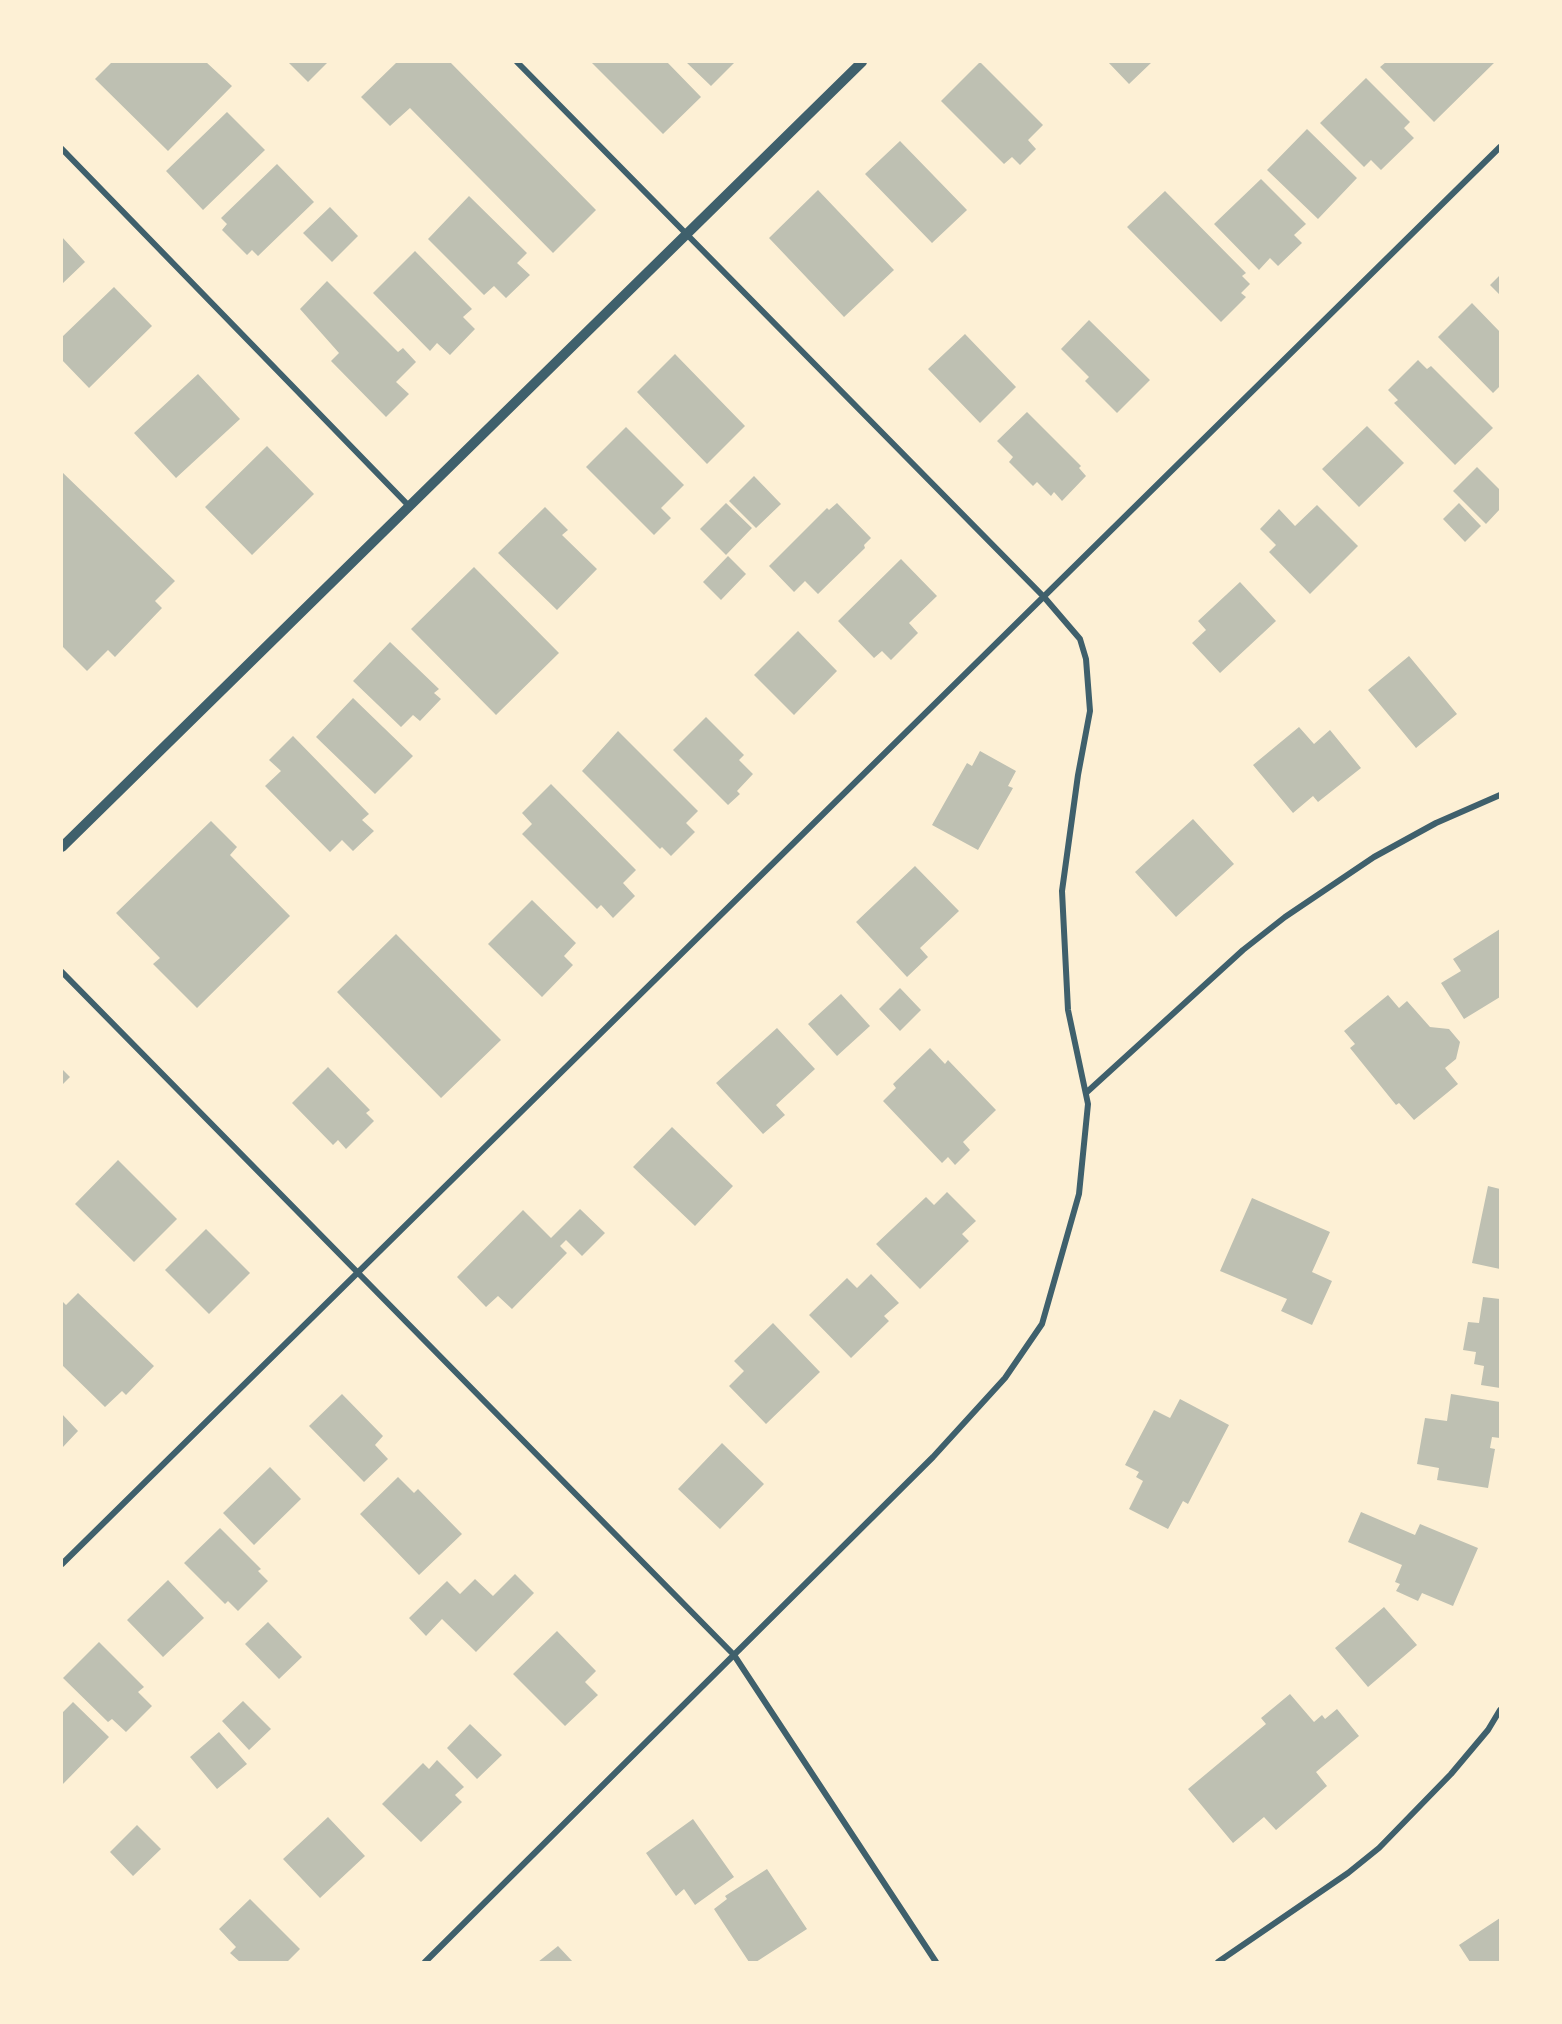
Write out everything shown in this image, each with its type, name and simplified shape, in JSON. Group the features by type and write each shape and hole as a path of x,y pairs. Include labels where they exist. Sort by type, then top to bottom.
{"street":[{"path":"425,1962 697,1695 734,1655 933,1457 1005,1378 1042,1324 1079,1194 1087,1092 1068,1010 1062,891 1078,775 1090,711 1086,659 1080,639 1044,597 517,62"},
{"path":"62,847 862,62"},
{"path":"62,1564 1500,147"},
{"path":"62,149 409,506"},
{"path":"1087,1092 1243,950 1285,917 1374,857 1436,823 1500,795"},
{"path":"62,972 734,1655 936,1962"},
{"path":"1218,1962 1347,1873 1379,1848 1451,1774 1488,1730 1500,1710"}],"building":[{"path":"112,62 206,62 232,86 168,151 95,79"},
{"path":"328,62 308,82 289,63"},
{"path":"397,62 450,62 596,210 553,253 410,108 390,126 361,97"},
{"path":"591,62 667,62 701,97 663,134"},
{"path":"686,62 735,62 711,86"},
{"path":"980,62 1043,125 1028,140 1036,149 1020,165 1012,157 1004,164 941,101"},
{"path":"1108,62 1152,62 1129,84"},
{"path":"1386,62 1495,62 1434,122 1380,67"},
{"path":"1366,78 1410,122 1404,128 1414,138 1381,170 1371,160 1364,167 1320,123"},
{"path":"227,112 265,150 203,210 166,171"},
{"path":"1307,129 1357,178 1318,219 1267,170"},
{"path":"900,141 967,210 932,243 865,174"},
{"path":"277,164 314,202 258,256 252,250 247,255 222,230 227,224 221,218"},
{"path":"1261,179 1306,224 1294,235 1302,243 1278,266 1270,258 1259,270 1214,224"},
{"path":"818,190 894,270 844,317 769,238"},
{"path":"1165,191 1246,273 1242,276 1250,284 1241,293 1246,297 1221,322 1127,227"},
{"path":"469,196 527,253 517,263 530,275 506,298 494,286 484,295 428,239"},
{"path":"330,207 358,236 332,262 303,233"},
{"path":"62,237 85,262 62,284"},
{"path":"415,251 472,309 463,317 475,329 450,355 437,343 430,351 373,293"},
{"path":"1500,275 1500,295 1490,285"},
{"path":"327,281 398,352 403,348 416,362 396,382 409,394 386,417 331,361 339,353 300,309"},
{"path":"114,287 152,326 89,388 62,360 62,337"},
{"path":"1472,303 1500,332 1500,386 1493,393 1438,337"},
{"path":"1089,320 1150,380 1117,413 1085,381 1089,377 1061,349"},
{"path":"965,334 1016,387 980,423 928,369"},
{"path":"675,354 745,426 707,464 637,392"},
{"path":"1418,360 1427,369 1431,366 1493,428 1455,465 1394,403 1398,400 1388,390"},
{"path":"198,374 240,419 176,478 134,433"},
{"path":"1027,412 1081,466 1079,468 1086,476 1062,501 1054,492 1051,496 1037,482 1033,486 1009,462 1013,457 997,441"},
{"path":"1367,426 1404,463 1359,507 1322,469"},
{"path":"626,427 684,485 661,508 671,518 654,535 586,467"},
{"path":"267,446 314,494 252,555 205,507"},
{"path":"1477,467 1500,490 1500,509 1486,524 1453,491"},
{"path":"62,472 175,581 155,601 162,608 115,657 108,650 87,671 62,646"},
{"path":"754,476 781,504 756,528 729,501"},
{"path":"726,503 752,528 726,555 700,529"},
{"path":"837,503 871,538 864,545 865,548 818,594 805,581 794,592 769,566 827,508 829,510"},
{"path":"1459,503 1481,526 1465,542 1443,519"},
{"path":"1317,505 1358,546 1310,594 1269,552 1276,545 1260,529 1279,509 1295,526"},
{"path":"545,507 568,530 562,535 597,569 557,610 498,553"},
{"path":"728,556 746,574 721,600 703,582"},
{"path":"901,559 937,596 909,623 918,633 891,660 882,651 874,658 838,621"},
{"path":"474,567 559,653 496,715 411,629"},
{"path":"1240,582 1276,621 1220,673 1192,643 1206,630 1198,621"},
{"path":"798,631 837,671 794,715 754,675"},
{"path":"390,642 439,689 434,693 441,699 420,721 413,715 401,727 353,681"},
{"path":"1409,656 1457,714 1416,748 1368,690"},
{"path":"353,698 413,756 375,794 316,737"},
{"path":"706,717 744,755 739,760 753,774 737,791 740,794 728,805 673,750"},
{"path":"1299,727 1314,744 1330,730 1361,768 1318,802 1313,796 1293,813 1253,765"},
{"path":"618,731 698,811 686,823 695,832 671,856 662,847 660,849 582,771"},
{"path":"293,736 369,814 362,820 374,831 353,851 342,840 330,852 265,786 281,771 269,760"},
{"path":"980,751 1016,771 1008,786 1013,788 978,850 932,825 967,763 972,766"},
{"path":"551,784 636,870 623,883 635,896 613,918 601,905 597,909 522,834 532,824 522,813"},
{"path":"1193,819 1234,864 1176,917 1135,872"},
{"path":"211,821 237,847 230,855 290,916 197,1008 153,964 160,958 116,913"},
{"path":"915,866 959,911 920,948 928,957 907,977 856,922"},
{"path":"532,900 576,943 564,956 573,965 542,997 488,944"},
{"path":"1500,929 1500,997 1464,1019 1441,983 1461,971 1453,959"},
{"path":"396,934 501,1040 441,1098 337,992"},
{"path":"900,988 921,1010 900,1031 879,1009"},
{"path":"841,994 870,1026 837,1056 808,1024"},
{"path":"1388,995 1399,1008 1407,1001 1430,1027 1449,1029 1460,1042 1456,1059 1445,1068 1458,1084 1414,1120 1399,1103 1396,1105 1350,1048 1355,1044 1344,1031"},
{"path":"777,1028 815,1069 776,1105 785,1115 763,1134 716,1083"},
{"path":"930,1048 945,1064 948,1060 996,1110 963,1142 970,1150 955,1165 948,1157 942,1163 883,1101 896,1088 893,1084"},
{"path":"328,1067 370,1110 366,1113 374,1121 346,1149 338,1140 333,1145 292,1103"},
{"path":"62,1069 70,1077 62,1085"},
{"path":"672,1127 733,1186 695,1226 633,1167"},
{"path":"118,1160 177,1219 134,1262 75,1204"},
{"path":"1488,1186 1500,1189 1500,1269 1472,1263"},
{"path":"947,1192 976,1221 962,1234 969,1241 920,1289 876,1244 926,1197 934,1205"},
{"path":"1252,1198 1330,1232 1312,1272 1332,1281 1312,1325 1281,1311 1287,1299 1220,1271"},
{"path":"580,1209 605,1233 582,1256 566,1240 560,1246 567,1253 512,1309 498,1296 486,1307 457,1277 523,1210 551,1238"},
{"path":"206,1229 250,1273 209,1314 165,1270"},
{"path":"871,1274 899,1303 884,1316 889,1321 851,1358 809,1315 847,1278 857,1288"},
{"path":"78,1293 154,1366 126,1395 122,1391 105,1407 62,1365 62,1301 66,1305"},
{"path":"1483,1297 1500,1299 1500,1388 1481,1385 1484,1366 1474,1364 1476,1352 1463,1350 1468,1322 1479,1323"},
{"path":"773,1323 820,1372 766,1424 729,1386 744,1371 734,1361"},
{"path":"342,1394 383,1436 375,1445 388,1459 364,1482 309,1426"},
{"path":"1451,1394 1500,1402 1500,1438 1492,1437 1490,1448 1495,1449 1488,1488 1437,1480 1439,1468 1417,1464 1425,1418 1447,1421"},
{"path":"1180,1399 1229,1425 1188,1504 1183,1501 1168,1529 1129,1509 1143,1481 1136,1477 1139,1472 1125,1465 1154,1410 1170,1418"},
{"path":"62,1414 78,1431 62,1448"},
{"path":"722,1443 764,1484 720,1529 678,1489"},
{"path":"270,1467 301,1499 254,1545 223,1513"},
{"path":"398,1477 414,1493 418,1489 462,1534 419,1575 360,1514"},
{"path":"1361,1512 1415,1535 1420,1524 1478,1548 1453,1606 1422,1593 1418,1601 1396,1591 1400,1584 1395,1582 1402,1565 1348,1542"},
{"path":"220,1528 261,1569 258,1571 268,1581 238,1611 228,1601 225,1604 184,1563"},
{"path":"515,1574 534,1593 476,1652 442,1619 426,1636 409,1618 447,1581 460,1594 475,1579 493,1596"},
{"path":"168,1580 204,1618 163,1657 127,1620"},
{"path":"1384,1607 1417,1645 1368,1687 1335,1648"},
{"path":"268,1622 302,1657 279,1679 245,1644"},
{"path":"557,1631 596,1671 585,1682 598,1695 565,1726 513,1674"},
{"path":"99,1642 144,1687 138,1692 152,1706 126,1732 112,1719 108,1722 63,1678"},
{"path":"1290,1694 1314,1722 1322,1715 1325,1719 1337,1709 1359,1736 1316,1772 1327,1786 1276,1830 1264,1817 1233,1843 1188,1789 1266,1724 1261,1718"},
{"path":"243,1701 271,1729 249,1750 222,1721"},
{"path":"73,1702 109,1737 62,1785 62,1713"},
{"path":"470,1724 502,1755 477,1779 447,1748"},
{"path":"219,1732 247,1764 217,1789 190,1757"},
{"path":"437,1760 464,1787 455,1795 462,1802 421,1842 382,1804 423,1763 429,1769"},
{"path":"328,1817 365,1856 320,1898 283,1859"},
{"path":"693,1819 734,1877 695,1905 684,1889 676,1896 646,1853"},
{"path":"137,1825 161,1849 133,1876 110,1852"},
{"path":"767,1869 807,1929 756,1962 749,1962 714,1909 727,1899 725,1896"},
{"path":"250,1899 300,1949 287,1962 240,1962 230,1953 236,1947 219,1929"},
{"path":"1500,1918 1500,1962 1470,1962 1459,1945"},
{"path":"558,1946 573,1962 538,1962"}]}
